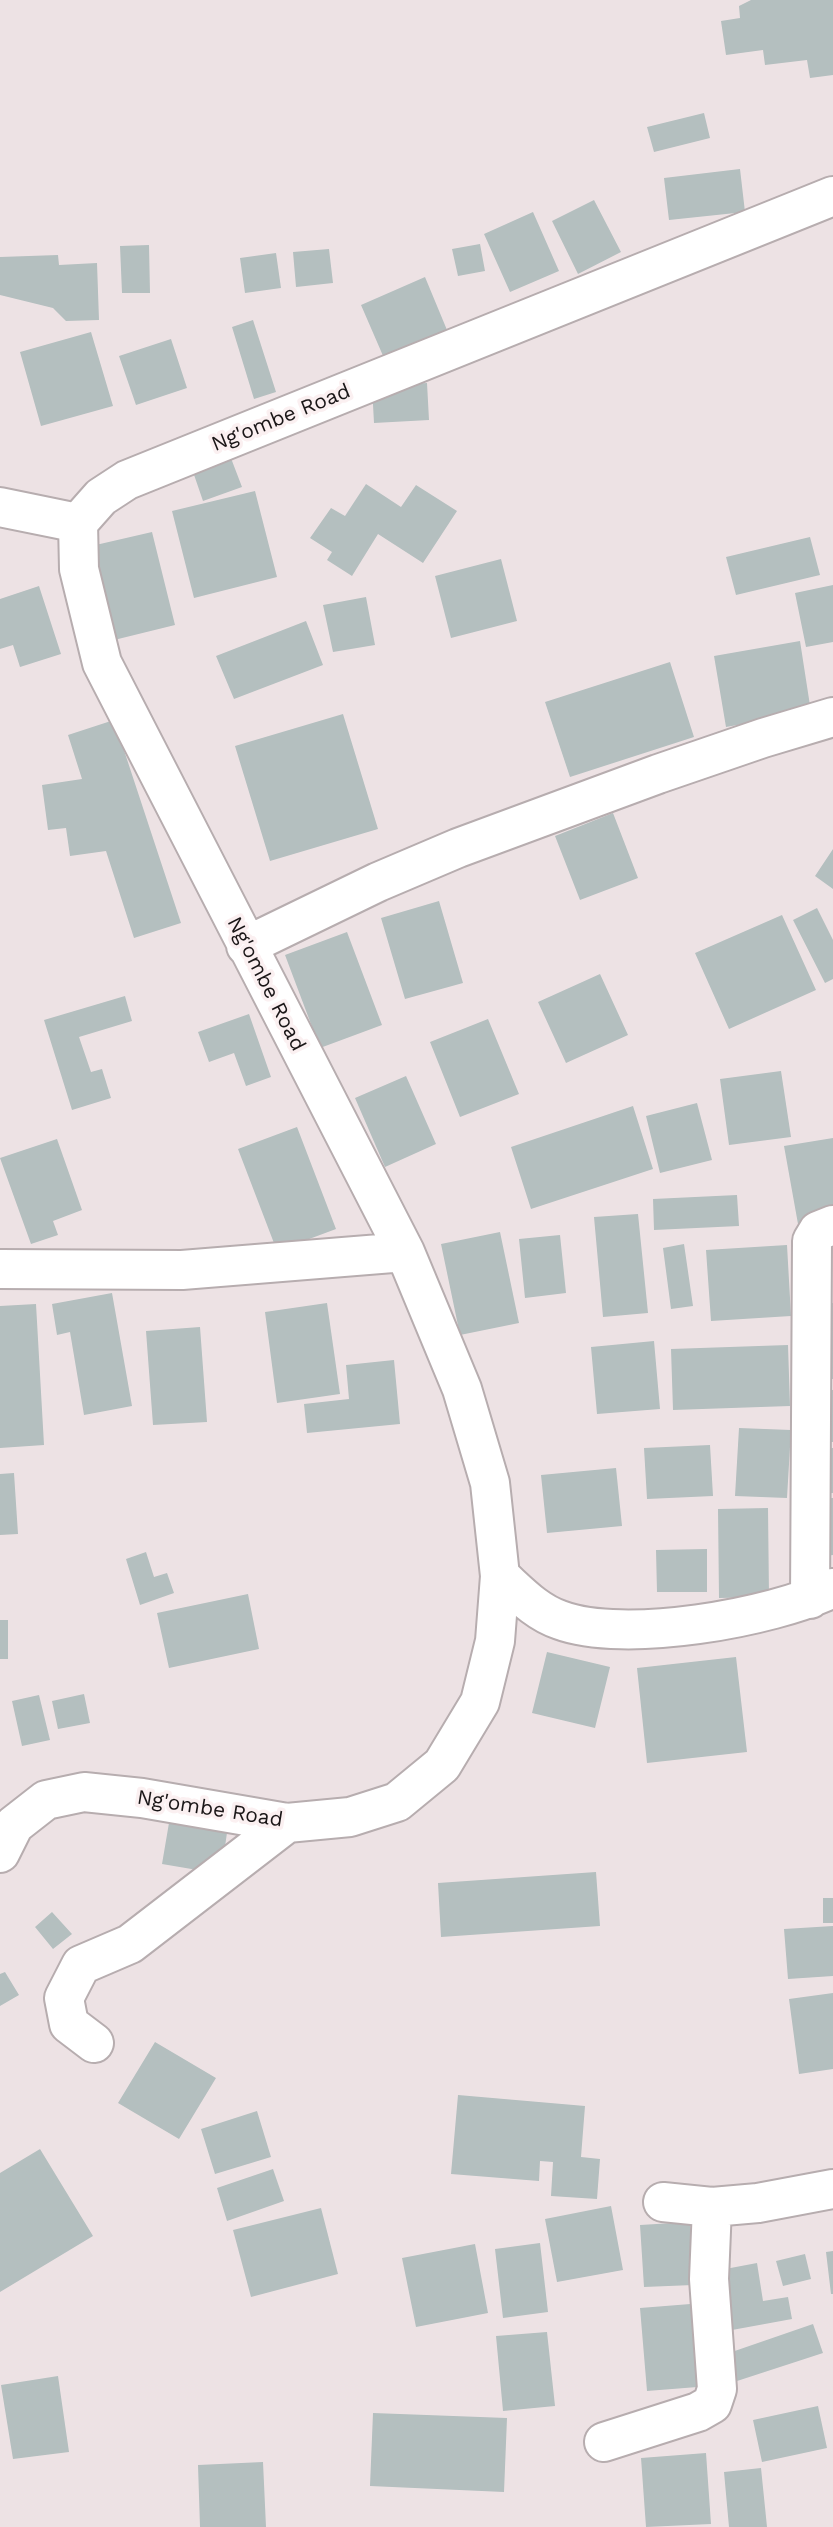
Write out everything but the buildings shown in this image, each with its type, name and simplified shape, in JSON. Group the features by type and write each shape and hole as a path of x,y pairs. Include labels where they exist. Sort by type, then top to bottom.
{"street":[{"name":"Ng'ombe Road","path":"0,1853 15,1825 46,1800 84,1792 142,1798 287,1823 350,1817 397,1802 442,1765 480,1702 495,1641 500,1576 490,1483 462,1389 405,1252 102,663 79,569 78,523 101,497 127,480 833,196"},
{"path":"0,507 78,523"},
{"path":"246,946 378,882 458,848 658,774 833,717"},
{"path":"500,1576 532,1606 560,1620 595,1629 640,1630 722,1620 821,1594 812,1241 818,1231 833,1225"},
{"path":"0,1269 182,1270 405,1252"},
{"path":"94,2043 69,2024 64,1998 81,1965 130,1944 287,1823"},
{"path":"663,2202 712,2207 758,2203 833,2189"},
{"path":"604,2442 698,2412 712,2404 717,2389 709,2279 712,2207"}]}
